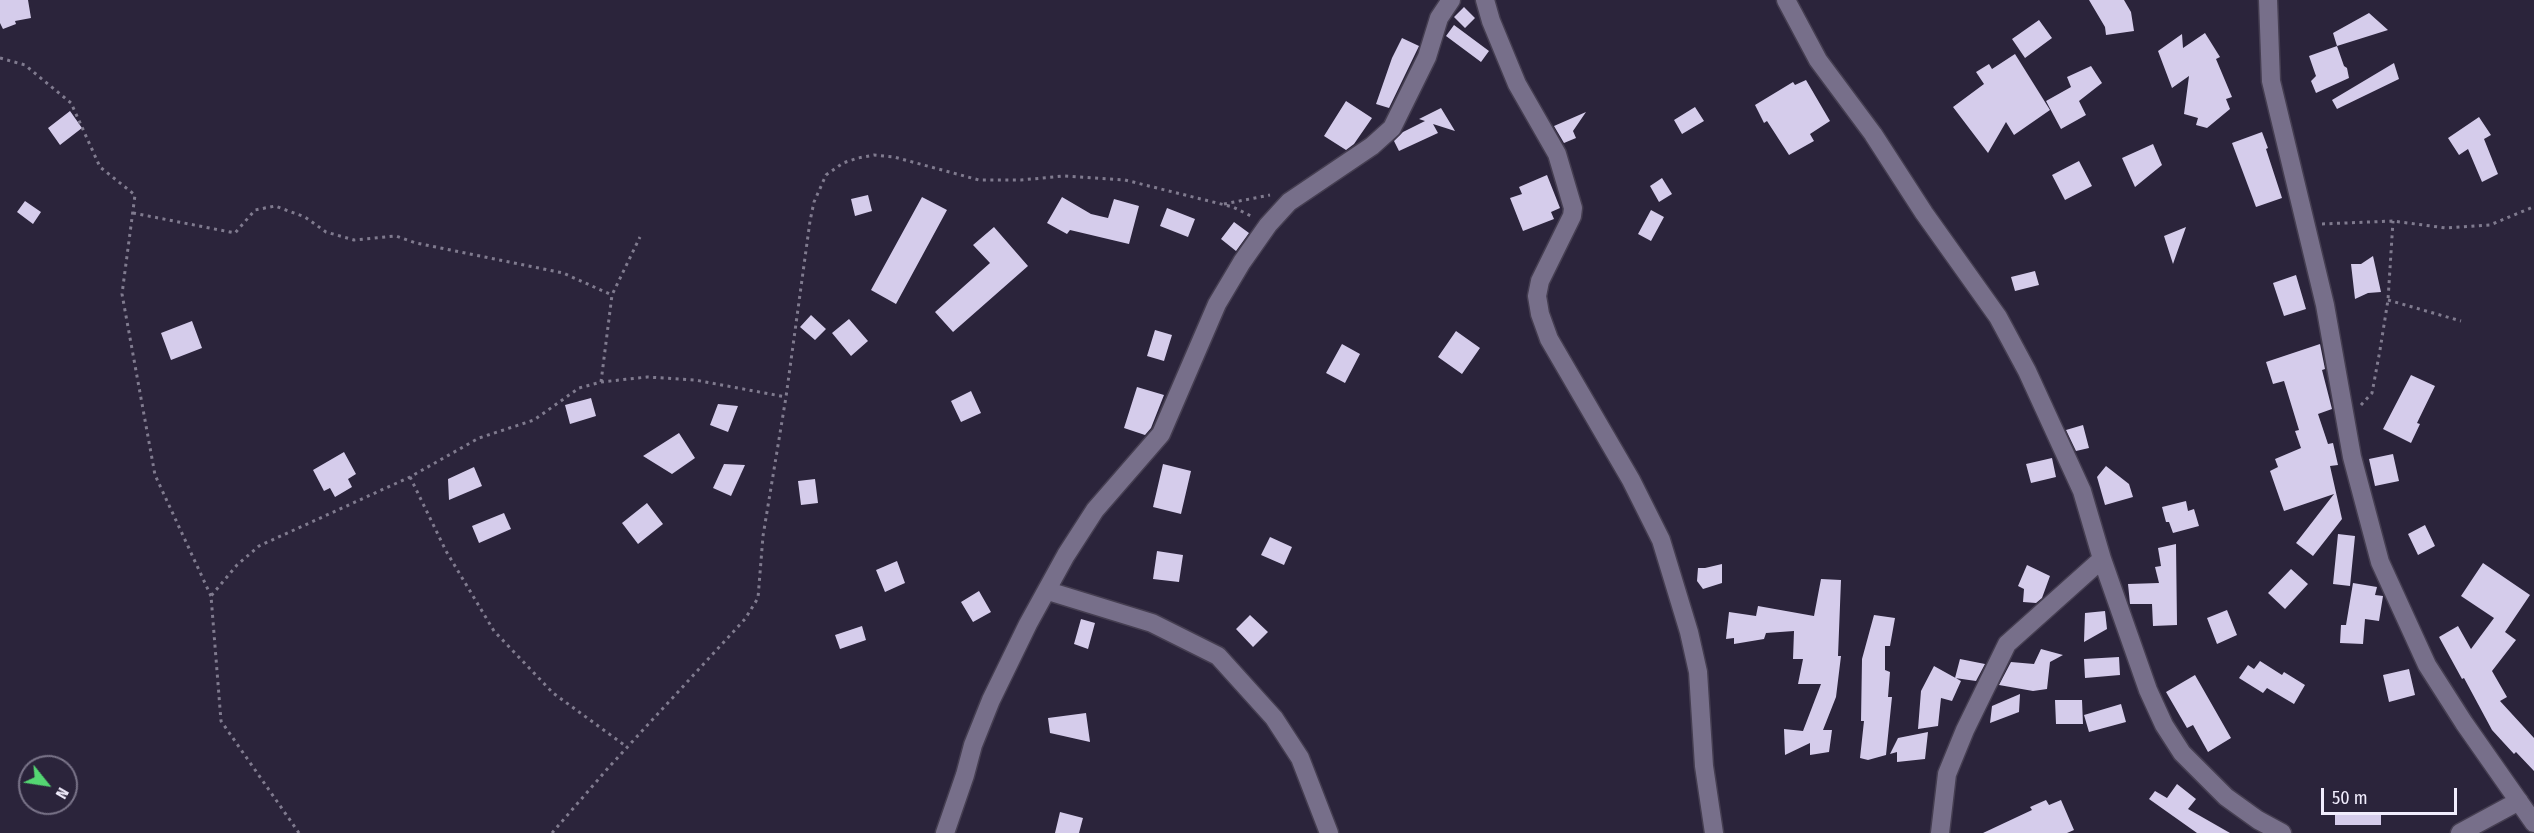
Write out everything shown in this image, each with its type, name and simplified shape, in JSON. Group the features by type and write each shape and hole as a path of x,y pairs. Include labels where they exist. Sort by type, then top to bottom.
{"street":[{"path":"945,833 966,775 973,745 991,700 1028,624 1066,555 1095,510 1161,434 1217,304 1268,225 1289,202 1371,146 1392,128 1427,57 1439,18 1451,0"},
{"path":"1485,0 1491,21 1517,84 1557,154 1573,208 1572,216 1540,281 1537,296 1540,314 1549,339 1565,369 1632,480 1661,540 1689,632 1698,672 1704,766 1714,833"},
{"path":"1786,0 1818,60 1873,134 1924,213 1998,317 2027,371 2082,491 2102,559 2148,690 2164,725 2182,753 2226,797 2258,820 2282,833"},
{"path":"2268,0 2271,81 2325,305 2352,457 2380,562 2427,665 2464,723 2534,822"},
{"path":"1940,833 1947,774 1965,730 2007,644 2102,559"},
{"path":"1048,591 1152,623 1218,656 1275,718 1300,758 1329,833"},
{"path":"2460,833 2519,801"}],"path":[{"path":"0,58 25,65 71,103 100,167 135,195 122,294 155,475 211,596 221,721 299,833"},
{"path":"552,833 627,747 745,619 758,598 763,536 786,397 810,221 814,202 826,175 843,163 874,155 915,161 953,174 980,180 1021,180 1064,176 1125,180 1242,211 1268,225"},
{"path":"1221,205 1278,194"},
{"path":"133,213 235,233 255,210 275,206 305,217 326,232 354,240 396,236 416,243 563,273 612,295"},
{"path":"2305,225 2393,221 2446,228 2490,225 2533,207"},
{"path":"2346,420 2372,393 2388,300 2393,221"},
{"path":"602,382 612,295 640,237"},
{"path":"2388,300 2461,321"},
{"path":"211,596 237,565 260,546 410,477 479,438 534,420 579,388 602,382 647,377 695,380 786,397"},
{"path":"410,477 446,551 494,631 553,693 627,747"}],"building":[{"path":"0,0 28,0 31,18 15,21 16,24 3,29 0,23"},
{"path":"2089,0 2124,0 2131,12 2134,31 2106,35 2105,27"},
{"path":"1464,7 1475,18 1465,28 1454,17"},
{"path":"2369,13 2388,30 2337,46 2333,33"},
{"path":"2039,20 2052,38 2025,58 2012,39"},
{"path":"1454,25 1489,51 1481,62 1446,36"},
{"path":"2205,33 2220,57 2216,59 2232,97 2226,99 2230,109 2207,128 2196,125 2198,118 2184,114 2189,76 2172,88 2158,51 2182,34 2183,48"},
{"path":"1402,38 1419,46 1389,108 1376,104 1392,58"},
{"path":"2337,46 2349,78 2316,93 2311,81 2316,76 2309,56"},
{"path":"2015,54 2050,110 2014,135 2006,122 1988,153 1953,107 1984,84 1976,72 1989,64 1992,69"},
{"path":"2394,63 2399,79 2337,109 2332,100"},
{"path":"2091,66 2102,83 2079,101 2086,115 2061,129 2046,101 2071,87 2067,77"},
{"path":"1806,80 1830,121 1810,134 1814,141 1789,155 1767,121 1764,123 1755,105 1793,82 1795,85"},
{"path":"1346,101 1372,118 1354,144 1346,150 1324,136"},
{"path":"1695,107 1704,121 1682,134 1674,120"},
{"path":"1441,108 1455,131 1433,124 1438,133 1399,151 1394,141 1403,132 1425,121 1419,119"},
{"path":"70,111 82,128 60,145 48,128"},
{"path":"1586,112 1573,131 1576,138 1564,143 1554,126"},
{"path":"2479,117 2491,135 2484,139 2498,174 2482,182 2468,149 2459,155 2448,138"},
{"path":"2262,132 2282,198 2256,207 2232,143"},
{"path":"2153,144 2162,165 2135,187 2122,158"},
{"path":"2079,161 2092,186 2065,200 2052,175"},
{"path":"1547,175 1560,208 1551,212 1554,219 1523,231 1510,198 1522,194 1519,187"},
{"path":"1662,178 1672,194 1659,202 1650,186"},
{"path":"868,195 872,211 855,216 851,199"},
{"path":"922,197 947,210 896,304 871,290"},
{"path":"1062,197 1091,214 1108,218 1114,199 1139,206 1129,244 1070,230 1067,234 1047,223"},
{"path":"25,201 41,212 33,224 17,212"},
{"path":"1167,208 1195,219 1188,237 1160,226"},
{"path":"1651,210 1664,217 1651,241 1638,234"},
{"path":"1234,222 1249,233 1236,251 1221,239"},
{"path":"994,227 1028,266 953,332 935,312 990,263 973,245"},
{"path":"2186,227 2173,264 2164,236"},
{"path":"2373,256 2381,292 2368,293 2355,299 2351,264 2361,264"},
{"path":"2035,271 2039,285 2015,291 2011,277"},
{"path":"2296,275 2306,309 2284,316 2273,283"},
{"path":"811,315 826,329 815,340 800,327"},
{"path":"849,319 868,341 851,356 832,333"},
{"path":"192,321 202,348 171,360 161,333"},
{"path":"1155,330 1172,335 1164,361 1147,356"},
{"path":"1456,331 1480,348 1462,374 1438,357"},
{"path":"1342,344 1360,354 1345,383 1326,373"},
{"path":"2320,344 2325,369 2322,370 2332,409 2318,414 2328,444 2333,443 2338,465 2330,466 2342,519 2313,556 2296,543 2334,494 2284,511 2270,471 2278,467 2275,459 2301,448 2295,431 2299,430 2284,381 2273,384 2266,362"},
{"path":"2411,375 2435,386 2417,423 2420,424 2411,443 2383,429"},
{"path":"1137,387 1164,395 1151,428 1145,435 1124,428"},
{"path":"971,391 981,413 961,422 951,401"},
{"path":"591,398 596,416 570,424 565,405"},
{"path":"718,404 738,406 728,432 710,425"},
{"path":"2083,425 2089,448 2076,451 2066,430"},
{"path":"679,433 695,458 672,474 643,456"},
{"path":"344,452 356,474 348,479 352,487 335,497 330,488 324,491 313,470"},
{"path":"2393,454 2399,481 2375,486 2369,459"},
{"path":"2052,458 2056,477 2031,483 2026,464"},
{"path":"724,464 745,465 731,496 713,488"},
{"path":"1163,464 1191,471 1181,514 1153,507"},
{"path":"2106,466 2129,484 2133,497 2105,505 2097,477"},
{"path":"474,467 482,486 449,500 448,479"},
{"path":"815,479 818,503 801,505 798,481"},
{"path":"2186,501 2188,511 2194,509 2199,526 2173,533 2169,522 2166,522 2162,507"},
{"path":"647,503 663,524 638,544 622,523"},
{"path":"504,513 511,529 479,543 472,526"},
{"path":"2425,525 2435,546 2418,555 2408,534"},
{"path":"2338,534 2355,536 2350,586 2333,584"},
{"path":"1270,537 1292,547 1284,565 1261,555"},
{"path":"2176,544 2177,625 2153,626 2152,604 2130,604 2128,584 2159,583 2155,567 2161,566 2158,548"},
{"path":"1157,551 1183,555 1179,582 1153,579"},
{"path":"897,561 905,583 885,592 876,570"},
{"path":"2483,563 2530,595 2505,632 2516,640 2492,671 2507,697 2500,701 2534,738 2534,771 2516,752 2514,754 2492,730 2439,637 2458,626 2471,649 2494,618 2461,596"},
{"path":"1722,564 1722,583 1703,589 1697,581 1698,568"},
{"path":"2027,565 2050,576 2042,598 2036,603 2023,602 2024,589 2018,586"},
{"path":"2291,569 2308,584 2285,609 2268,593"},
{"path":"1821,579 1841,580 1838,656 1841,656 1836,697 1823,730 1832,730 1829,752 1810,755 1810,743 1785,755 1784,729 1803,731 1821,684 1798,684 1803,659 1793,659 1794,631 1766,633 1764,639 1734,644 1734,638 1726,639 1729,612 1756,616 1758,606 1814,616"},
{"path":"2353,583 2377,587 2375,595 2383,596 2379,621 2365,619 2363,644 2340,643 2341,625 2346,625"},
{"path":"979,591 991,612 973,622 961,602"},
{"path":"2227,610 2237,635 2217,644 2207,618"},
{"path":"2105,611 2107,629 2084,642 2085,613"},
{"path":"1250,615 1268,632 1253,647 1236,629"},
{"path":"1874,615 1895,618 1890,646 1885,646 1885,670 1890,672 1888,697 1892,697 1886,755 1868,760 1860,758 1864,721 1861,721 1862,659"},
{"path":"1081,619 1095,623 1088,649 1074,644"},
{"path":"862,626 866,640 840,649 835,635"},
{"path":"2041,649 2063,655 2050,662 2047,689 2033,691 1999,685 2011,662 2034,664"},
{"path":"2119,657 2120,675 2085,678 2084,659"},
{"path":"1960,659 1985,664 1976,681 1955,678"},
{"path":"2260,661 2282,675 2284,672 2305,685 2294,704 2267,688 2263,693 2239,678 2248,665 2254,669"},
{"path":"1934,666 1961,681 1952,701 1941,698 1938,726 1918,729 1921,691"},
{"path":"2409,669 2415,695 2389,702 2383,675"},
{"path":"2195,675 2231,738 2208,752 2193,725 2187,728 2166,692"},
{"path":"2020,694 2019,712 1990,723 1992,706"},
{"path":"2055,700 2082,700 2083,724 2056,724"},
{"path":"2121,704 2126,722 2089,732 2084,715"},
{"path":"1086,713 1090,742 1050,733 1048,718"},
{"path":"1928,732 1925,759 1897,762 1897,752 1890,754 1898,738"},
{"path":"2177,784 2196,799 2188,809 2230,833 2197,833 2149,799 2155,791 2167,798"},
{"path":"2046,800 2049,805 2061,800 2074,830 2067,833 1983,833 2032,810 2030,807"},
{"path":"1060,812 1083,818 1079,833 1055,833"},
{"path":"2335,812 2381,812 2381,825 2335,825"}]}
